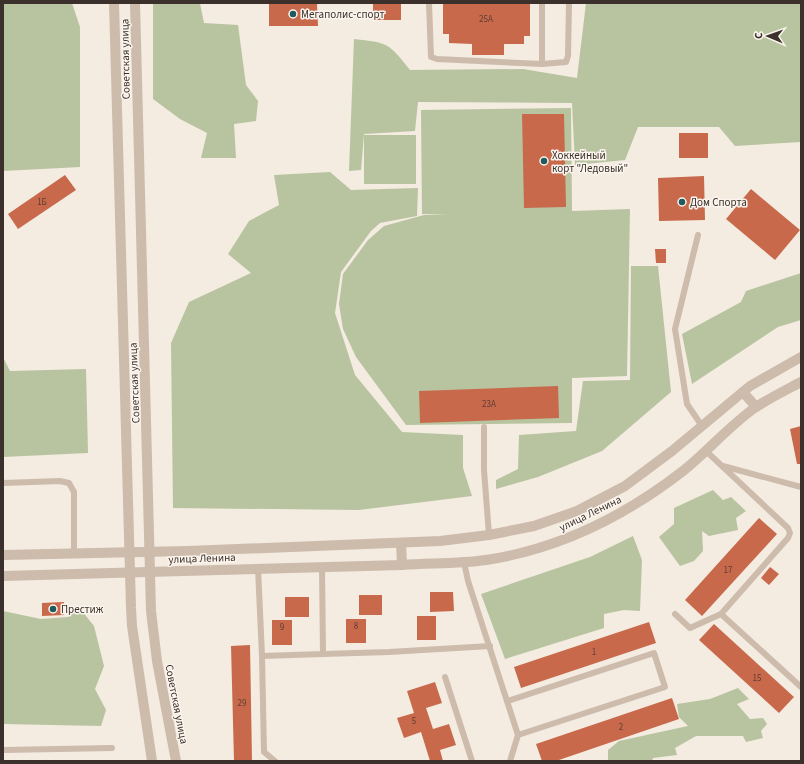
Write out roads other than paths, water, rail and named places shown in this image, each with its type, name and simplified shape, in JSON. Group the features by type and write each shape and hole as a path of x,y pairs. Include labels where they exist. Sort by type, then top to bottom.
{"street":[{"name":"Советская улица","path":"114,3 132,626 152,761"},
{"name":"Советская улица","path":"135,3 151,610 157,661 176,761"},
{"name":"улица Ленина","path":"3,555 150,552 440,541 489,535 534,526 556,520 600,499 648,470 743,392 801,357"},
{"name":"улица Ленина","path":"3,576 464,562 498,558 533,550 587,530 643,500 684,470 756,408 801,382"},
{"path":"743,392 756,408"},
{"path":"401,542 402,565"}],"lane":[{"path":"430,3 431,57 437,59 542,64 566,62 568,56 569,3"},
{"path":"542,3 542,64"},
{"path":"698,235 675,329 687,404 702,426"},
{"path":"484,427 484,470 489,535"},
{"path":"675,614 690,628 721,614 788,538 790,532 788,528 706,451"},
{"path":"721,466 801,486"},
{"path":"3,483 60,481 69,484 74,492 74,553"},
{"path":"464,562 468,581 518,735 510,761"},
{"path":"322,567 323,654"},
{"path":"258,568 264,752 275,761"},
{"path":"721,614 801,687"},
{"path":"262,656 389,652 490,646"},
{"path":"508,701 654,653 665,687 518,735"},
{"path":"445,677 472,761"},
{"path":"3,750 112,748"}],"place":[{"name":"Мегаполис-спорт","path":"293,14"},
{"name":"Хоккейный корт \"Ледовый\"","path":"544,161"},
{"name":"Дом Спорта","path":"682,202"},
{"name":"Престиж","path":"53,609"}]}
